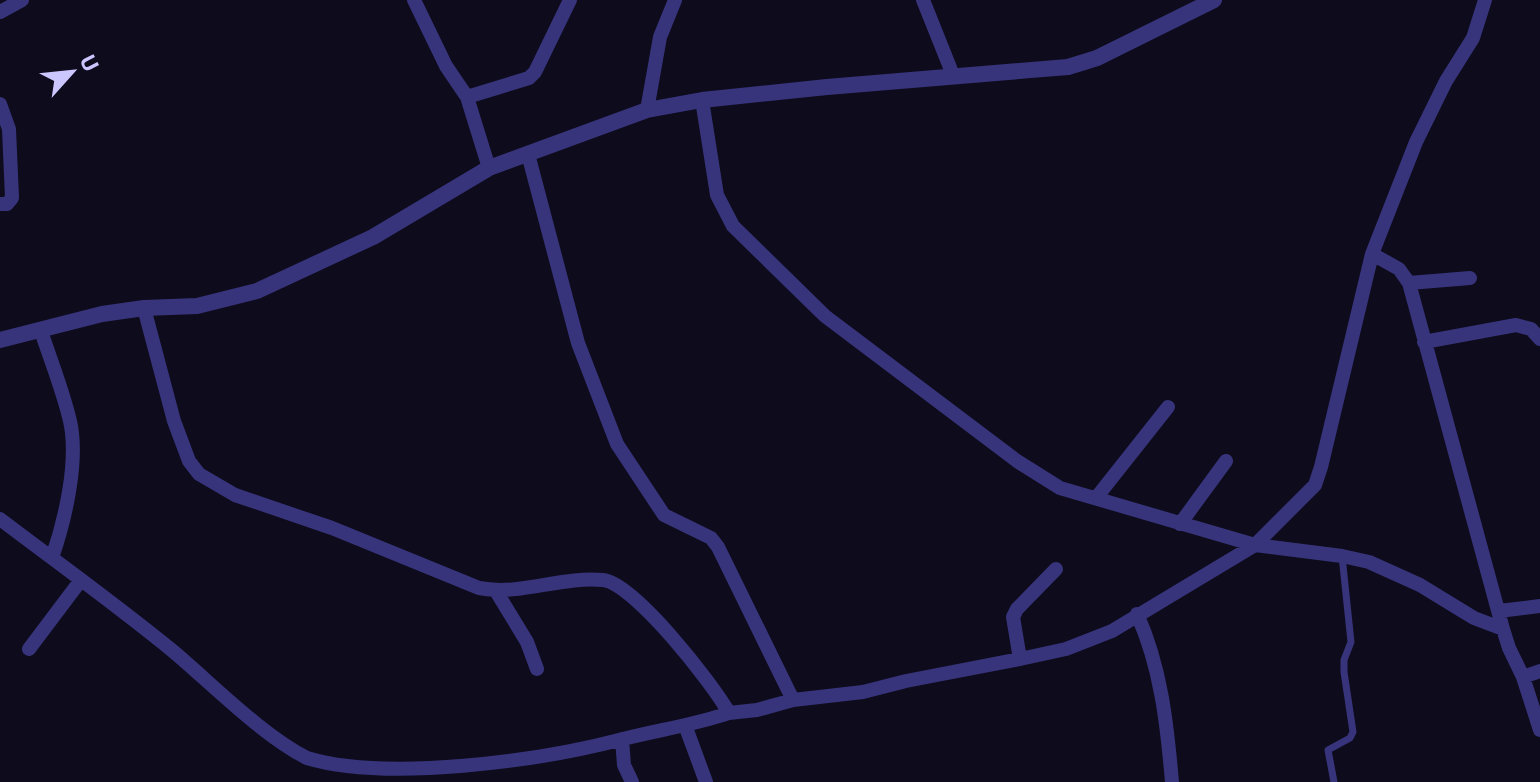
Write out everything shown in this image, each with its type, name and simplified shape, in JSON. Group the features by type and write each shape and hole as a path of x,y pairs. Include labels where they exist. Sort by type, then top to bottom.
{"street":[{"path":"0,12 22,0"},
{"path":"414,0 446,66 467,97 489,168"},
{"path":"467,97 529,78 535,72 570,0"},
{"path":"647,110 660,37 675,0"},
{"path":"923,0 953,75"},
{"path":"0,340 102,314 144,308 197,306 257,291 373,237 489,168 647,110 702,100 1068,67 1083,63 1214,0"},
{"path":"0,519 151,633 274,737 308,759 355,778 414,776 563,755 729,713 757,710 793,700 863,692 1066,649 1112,631 1255,545 1315,485 1372,254 1416,142 1446,81 1473,38 1485,0"},
{"path":"702,100 717,195 733,226 825,316 1017,461 1060,488 1180,524 1255,545 1369,562 1420,585 1474,618 1503,629"},
{"path":"0,104 9,129 12,198 7,204 0,204"},
{"path":"528,154 578,343 617,444 664,515 711,538 718,547 793,700"},
{"path":"1372,254 1399,269 1409,283 1480,553 1509,648 1523,677 1540,730"},
{"path":"1409,283 1470,278"},
{"path":"144,308 174,421 189,461 199,474 235,495 332,528 479,588 496,591 606,580 665,629 717,691 729,713"},
{"path":"1424,342 1516,325 1531,329 1540,339"},
{"path":"41,331 71,424 66,508 52,558"},
{"path":"1096,498 1168,407"},
{"path":"1180,524 1226,461"},
{"path":"1020,659 1013,617 1056,569"},
{"path":"29,649 81,580"},
{"path":"496,591 527,642 537,669"},
{"path":"1499,611 1540,606"},
{"path":"1137,614 1151,644 1158,676 1168,732 1172,782"},
{"path":"1523,677 1540,671"},
{"path":"685,725 706,782"},
{"path":"622,739 624,765 632,782"}],"lane":[{"path":"1334,782 1328,750 1350,738 1353,732 1344,672 1344,660 1351,642 1342,556"}]}
